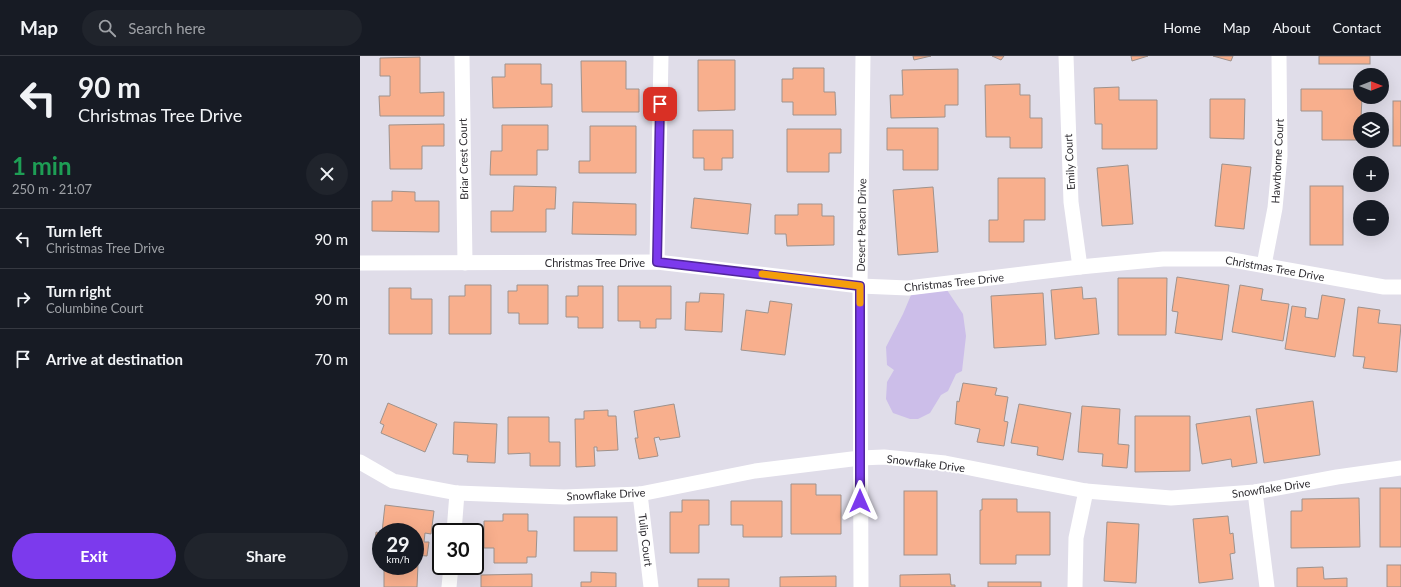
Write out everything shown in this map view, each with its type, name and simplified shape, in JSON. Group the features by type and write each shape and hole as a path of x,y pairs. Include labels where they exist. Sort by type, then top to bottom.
{"street":[{"name":"Briar Crest Court","path":"462,56 465,263"},
{"path":"657,262 661,56"},
{"name":"Desert Peach Drive","path":"861,587 860,286 863,56"},
{"name":"Emily Court","path":"1066,56 1071,202 1080,267"},
{"name":"Hawthorne Court","path":"1264,265 1275,208 1280,156 1278,56"},
{"name":"Christmas Tree Drive","path":"360,263 657,262 860,286 908,288 1080,267 1163,259 1227,258 1384,287 1401,288"},
{"name":"Snowflake Drive","path":"360,462 393,481 457,493 564,497 640,494 755,471 860,458 891,457 945,463 1086,491 1171,498 1255,492 1337,477 1401,468"},
{"path":"1075,587 1076,538 1086,491"},
{"path":"1255,492 1267,587"},
{"path":"455,523 457,493"},
{"name":"Tulip Court","path":"640,494 651,587"},
{"path":"449,587 450,575"}],"shaded area":[{"path":"947,290 963,314 966,336 962,371 956,374 948,391 941,395 930,413 918,419 910,419 893,413 886,399 887,382 894,370 887,365 886,347 911,295"}],"building":[{"path":"913,56 931,56 914,60"},
{"path":"992,56 1004,56 1001,60"},
{"path":"1131,56 1148,56 1132,61"},
{"path":"1213,56 1233,56 1231,61"},
{"path":"1319,56 1370,56 1370,64 1319,64"},
{"path":"420,57 420,93 444,92 444,116 380,116 379,96 390,96 390,76 380,76 380,58"},
{"path":"698,60 735,60 735,110 698,111"},
{"path":"581,61 626,61 626,89 639,89 639,112 582,112"},
{"path":"505,64 541,64 541,84 552,84 552,107 493,108 492,77 505,77"},
{"path":"793,68 824,68 824,92 835,92 836,115 793,115 793,102 782,102 782,79 793,79"},
{"path":"958,69 958,105 945,105 945,117 891,118 890,95 903,95 902,70"},
{"path":"1020,84 1020,95 1030,95 1030,118 1042,118 1042,148 1010,148 1010,137 986,137 985,85"},
{"path":"1119,87 1119,100 1157,100 1157,149 1102,149 1102,124 1095,124 1094,88"},
{"path":"1301,89 1353,89 1353,104 1362,104 1361,112 1353,112 1353,140 1322,140 1322,111 1301,111"},
{"path":"1210,99 1245,99 1244,139 1210,138"},
{"path":"1393,101 1401,101 1401,146 1393,146"},
{"path":"444,124 444,146 422,146 422,169 390,169 389,125"},
{"path":"502,125 548,125 548,150 537,150 537,175 490,175 491,151 502,151"},
{"path":"590,126 636,126 636,173 579,173 579,161 590,161"},
{"path":"887,128 938,128 938,170 903,170 903,150 887,150"},
{"path":"787,129 841,129 841,153 829,153 829,172 787,172"},
{"path":"693,130 733,130 733,158 722,158 722,170 704,170 704,158 693,158"},
{"path":"1222,164 1251,167 1244,229 1215,226"},
{"path":"1128,165 1133,224 1102,226 1097,168"},
{"path":"998,178 1045,178 1045,220 1024,220 1024,242 989,242 989,220 998,220"},
{"path":"514,186 556,187 555,209 546,209 546,232 491,232 491,211 513,211"},
{"path":"1310,186 1343,186 1343,245 1310,245"},
{"path":"933,187 938,252 898,255 893,190"},
{"path":"392,191 415,192 415,201 439,201 439,232 372,231 372,201 392,201"},
{"path":"694,198 751,204 748,234 691,228"},
{"path":"573,202 636,204 636,235 572,234"},
{"path":"798,204 822,204 822,216 834,216 834,245 787,246 786,234 775,234 775,215 798,215"},
{"path":"1177,277 1229,285 1222,340 1175,333 1178,312 1172,311"},
{"path":"1118,278 1167,278 1166,335 1118,335"},
{"path":"465,285 491,285 491,334 449,334 449,296 465,296"},
{"path":"517,285 548,285 548,324 519,324 519,313 508,313 508,291 517,291"},
{"path":"1240,285 1263,289 1261,300 1289,304 1283,341 1232,332"},
{"path":"578,286 603,286 603,328 578,328 578,317 566,317 566,296 578,296"},
{"path":"618,286 671,286 671,319 656,319 656,328 640,328 640,321 618,321"},
{"path":"1082,287 1083,299 1096,298 1099,334 1055,339 1051,290"},
{"path":"389,288 411,288 411,299 432,299 432,334 389,334"},
{"path":"700,293 724,294 722,332 685,330 686,302 699,302"},
{"path":"1043,293 1046,345 994,348 991,296"},
{"path":"1322,295 1345,299 1335,357 1285,349 1292,306 1306,308 1305,317 1318,319"},
{"path":"770,301 792,304 785,355 741,350 746,310 768,313"},
{"path":"1358,307 1380,310 1378,323 1401,325 1397,372 1363,368 1365,357 1353,356"},
{"path":"963,383 997,388 995,395 1008,397 1004,421 1008,422 1004,446 977,442 980,429 955,424 957,401 959,402"},
{"path":"1313,401 1320,455 1264,463 1256,409"},
{"path":"388,403 437,424 425,452 381,433 384,425 380,423"},
{"path":"674,404 680,437 660,440 659,437 654,438 658,456 639,459 635,438 638,438 634,411"},
{"path":"1019,404 1071,413 1063,460 1037,455 1038,447 1011,443"},
{"path":"1082,406 1120,409 1118,444 1129,445 1127,468 1102,466 1103,454 1078,452"},
{"path":"608,410 608,416 616,416 618,450 597,451 597,447 594,447 595,466 576,467 575,419 584,419 584,411"},
{"path":"1135,416 1190,416 1190,471 1135,472"},
{"path":"1250,416 1257,463 1232,467 1231,459 1202,464 1196,424"},
{"path":"508,417 549,417 549,442 560,442 560,466 530,466 530,453 508,454"},
{"path":"454,422 497,424 495,463 467,462 468,455 453,454"},
{"path":"791,484 816,484 816,495 841,495 841,534 791,534"},
{"path":"1380,488 1401,488 1401,547 1380,547"},
{"path":"904,491 937,491 937,555 904,555"},
{"path":"1359,498 1360,547 1291,548 1291,511 1302,511 1302,499"},
{"path":"982,499 1017,499 1017,512 1050,512 1050,555 1016,555 1016,564 980,564 980,510 982,510"},
{"path":"682,500 709,500 709,525 699,525 699,553 670,553 670,512 682,512"},
{"path":"731,501 782,501 782,537 743,537 743,525 731,525"},
{"path":"385,505 434,511 431,534 425,533 424,542 424,523 383,523"},
{"path":"503,514 528,514 528,531 537,531 536,557 527,557 527,563 494,563 494,548 484,548 484,521 503,521"},
{"path":"1228,516 1230,534 1233,533 1235,553 1230,554 1233,579 1199,583 1193,519"},
{"path":"574,517 617,517 617,551 574,551"},
{"path":"1107,522 1139,524 1136,583 1104,581"},
{"path":"424,542 429,542 427,556 424,556"},
{"path":"1387,565 1401,565 1401,587 1387,587"},
{"path":"1323,567 1324,579 1347,578 1347,587 1297,587 1297,568"},
{"path":"591,572 616,573 616,587 581,587 581,582 591,582"},
{"path":"532,574 532,587 481,587 481,575"},
{"path":"950,574 951,585 955,585 955,587 900,587 900,575"},
{"path":"384,575 418,575 417,587 384,587"},
{"path":"836,576 836,587 780,587 780,577"},
{"path":"698,579 729,579 729,587 698,587"},
{"path":"988,582 1041,582 1041,587 988,587"}],"slow traffic":[{"path":"762,274 860,286 860,303"}],"route":[{"path":"660,104 657,262 860,286 860,501"}]}
